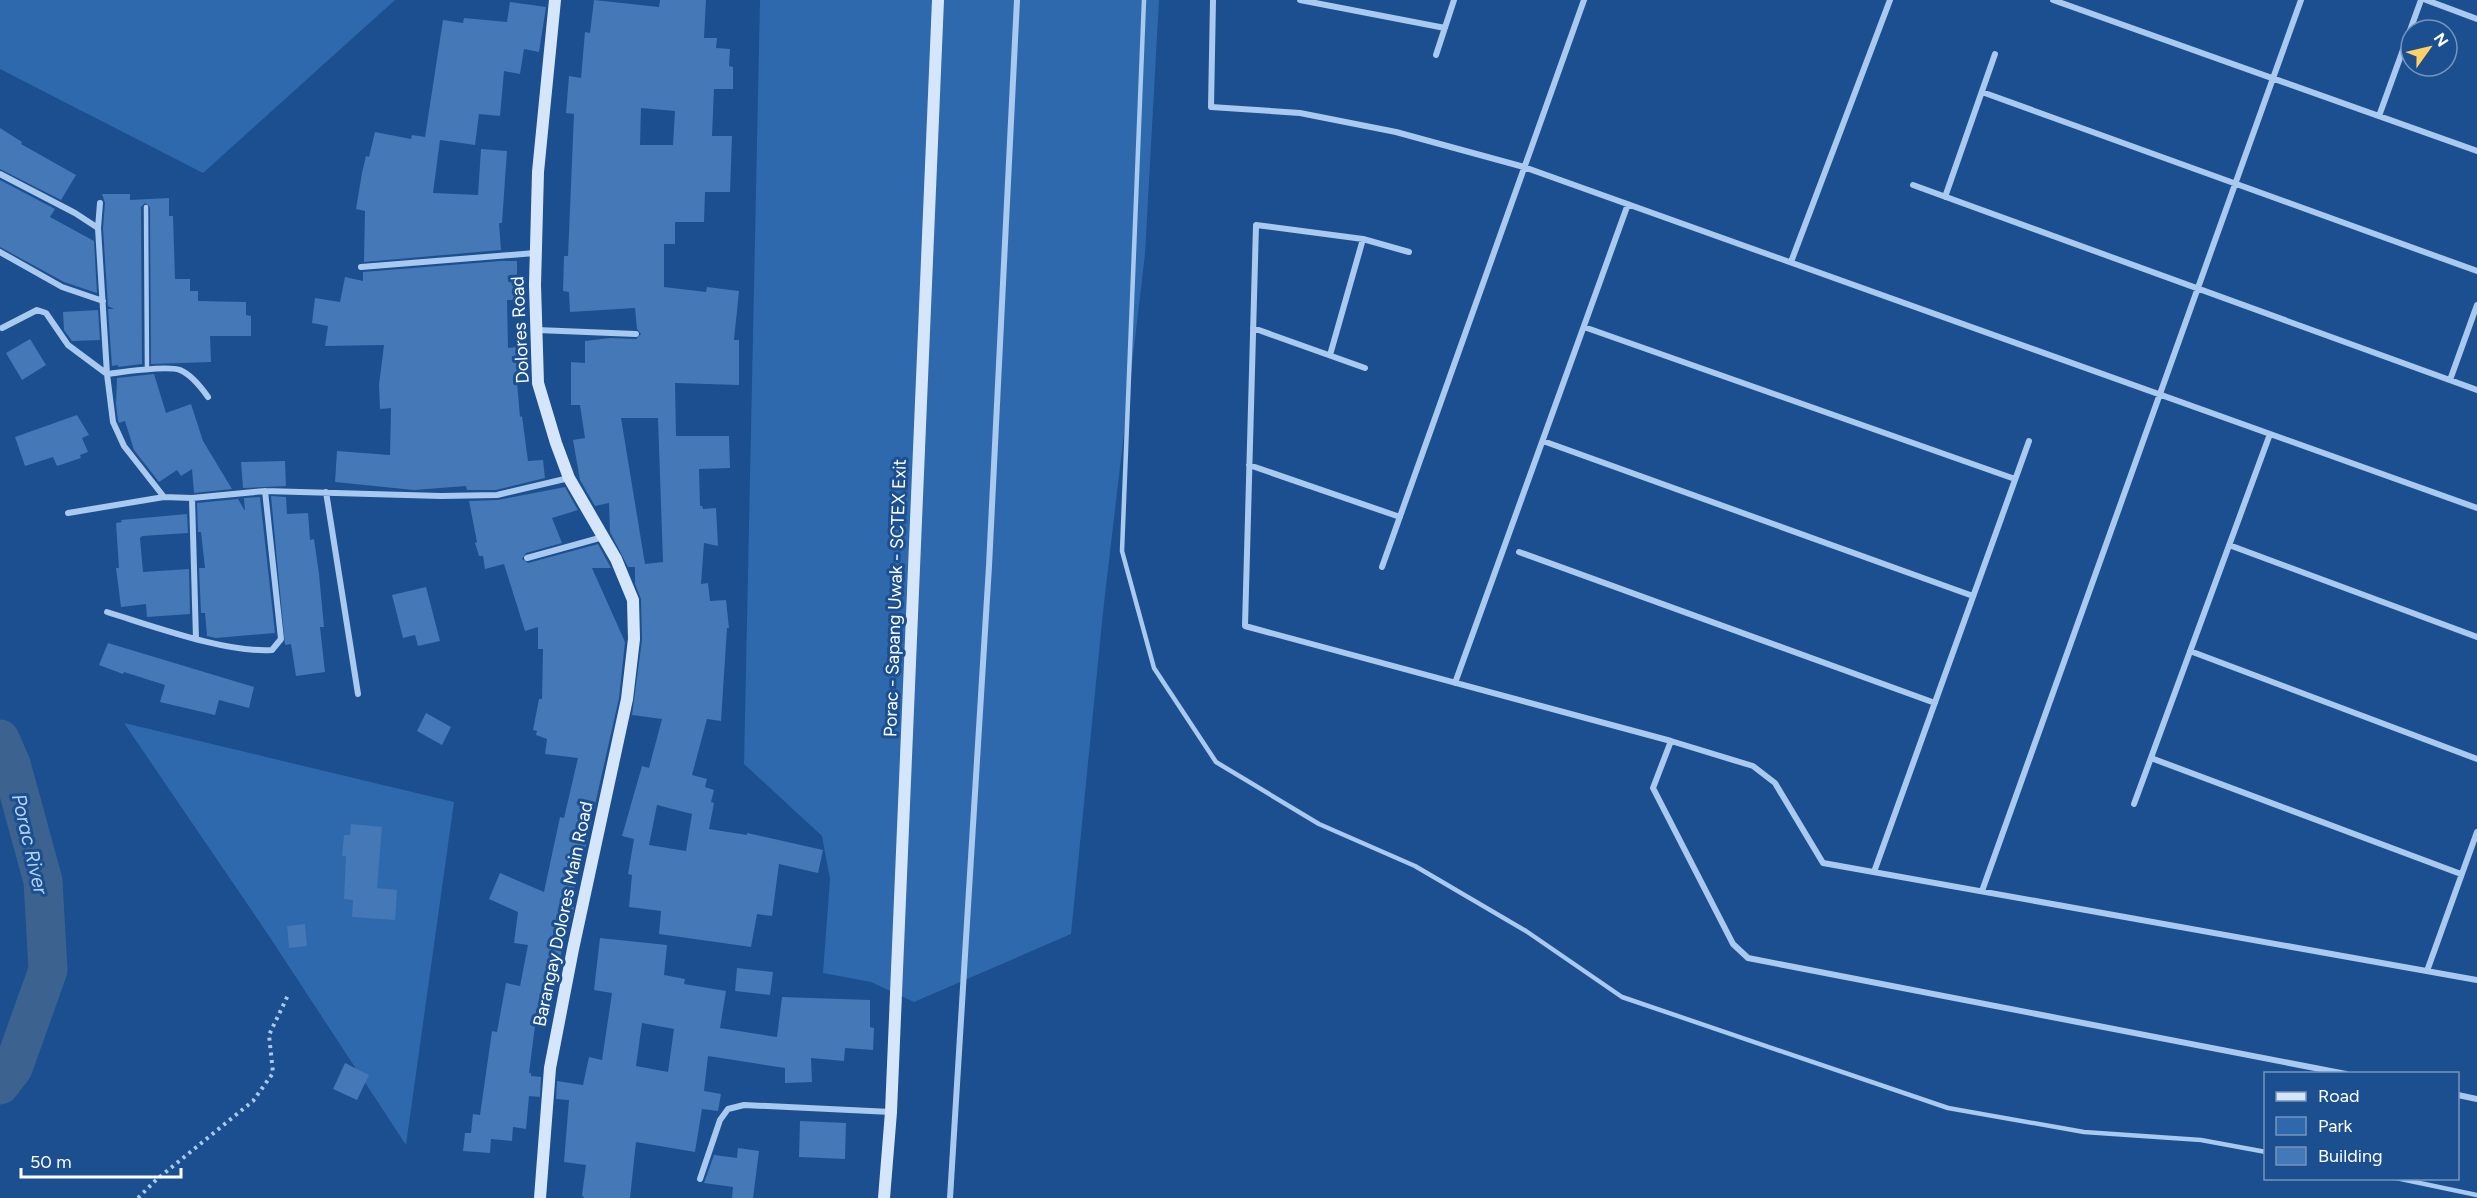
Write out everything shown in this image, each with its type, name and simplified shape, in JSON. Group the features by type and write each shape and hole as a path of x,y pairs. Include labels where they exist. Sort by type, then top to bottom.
{"street":[{"name":"Dolores Road","path":"555,0 538,172 535,253 538,383 569,478 616,559 633,600 634,639"},
{"name":"Porac - Sapang Uwak - SCTEX Exit","path":"884,1198 891,1112 938,0"},
{"path":"950,1198 987,590 1017,0"},
{"path":"1213,0 1211,107 1300,113 1396,132 1524,167 2477,508"},
{"path":"1300,0 1445,28"},
{"path":"1437,55 1454,0"},
{"path":"1382,567 1584,0"},
{"path":"1791,262 1890,0"},
{"path":"2053,0 2477,151"},
{"path":"1982,891 2301,0"},
{"path":"2379,116 2421,0"},
{"path":"2426,0 2477,19"},
{"path":"1944,197 1995,54"},
{"path":"1982,92 2477,271"},
{"path":"0,174 75,213 98,228"},
{"path":"1913,186 2477,390"},
{"path":"100,203 98,228 107,374 113,422 124,446 164,497"},
{"path":"1455,683 1628,204"},
{"path":"1409,252 1363,239 1256,225 1245,626 1671,741 1753,766 1775,783 1823,863 2477,980"},
{"path":"1330,355 1363,239"},
{"path":"0,252 62,287 103,301"},
{"path":"361,267 535,253"},
{"path":"2450,380 2477,305"},
{"path":"2,328 37,310 46,313 68,345 107,374 179,370 194,380 208,397"},
{"path":"1584,327 2015,479"},
{"path":"1253,328 1365,368"},
{"path":"537,330 636,334"},
{"path":"2134,804 2270,434"},
{"path":"1542,441 1973,596"},
{"path":"1875,872 2029,441"},
{"path":"1250,465 1400,517"},
{"path":"68,513 164,497 192,498 265,491 441,496 497,495 569,478"},
{"path":"107,612 196,639 258,651 272,650 280,639 265,491"},
{"path":"326,492 358,694"},
{"path":"192,498 196,639"},
{"path":"527,558 603,537"},
{"path":"2229,545 2477,638"},
{"path":"1519,552 1935,703"},
{"name":"Barangay Dolores Main Road","path":"540,1198 550,1068 627,699 634,639"},
{"path":"2190,651 2477,759"},
{"path":"1671,741 1653,788 1733,944 1748,958 2336,1072"},
{"path":"2151,759 2461,874"},
{"path":"2427,971 2477,832"},
{"path":"2459,1095 2477,1099"},
{"path":"700,1179 720,1120 729,1109 744,1105 891,1112"}],"lane":[{"path":"1144,0 1122,551 1154,668 1216,762 1319,824 1415,866 1526,931 1622,997 1948,1108 2084,1132 2201,1140 2264,1152"},
{"path":"146,207 147,370"},
{"path":"2401,1180 2477,1196"}],"path":[{"path":"138,1198 156,1180 253,1101 273,1073 269,1035 289,993"}],"green space":[{"path":"0,0 395,0 203,173 0,69"},
{"path":"760,0 1159,0 1145,254 1103,612 1071,934 914,1002 871,982 823,973 830,879 822,836 744,764"},
{"path":"124,723 454,802 406,1145 267,933"}],"building":[{"path":"594,0 659,7 660,0 706,0 704,38 717,38 716,48 730,49 729,66 733,67 733,89 714,89 712,136 732,136 730,192 705,192 704,222 675,222 675,244 664,244 664,287 706,292 707,287 739,291 734,340 739,340 739,385 675,383 676,436 729,436 730,468 699,469 700,506 703,509 716,508 718,546 704,543 701,584 708,583 710,601 726,600 729,628 727,628 721,721 707,719 692,775 707,779 705,787 714,790 709,829 747,835 747,833 823,850 818,873 779,864 772,916 757,914 751,947 659,934 661,911 629,907 632,875 628,874 634,839 622,836 642,766 649,768 662,719 632,715 642,640 641,599 635,584 635,567 628,567 610,532 609,503 595,506 580,480 573,440 585,438 580,405 571,405 571,362 585,363 585,341 610,338 636,339 641,334 637,329 635,308 570,312 569,292 563,291 564,256 568,256 574,114 566,113 569,76 581,78 585,32 590,33","holes":["641,108 675,111 673,145 640,145","621,418 658,418 663,562 645,564","657,805 692,814 686,851 649,845"]},
{"path":"510,2 546,7 539,52 524,49 520,74 504,71 500,116 479,114 475,145 440,140 433,193 478,195 481,149 507,151 502,223 499,223 501,250 364,262 365,211 356,209 366,156 369,157 375,132 411,139 412,135 425,137 443,20 463,23 464,18 507,22"},
{"path":"0,128 22,142 21,144 76,175 61,200 0,169"},
{"path":"0,180 55,209 50,217 94,241 97,293 64,282 0,247"},
{"path":"102,194 130,194 130,200 169,198 169,216 173,216 175,279 190,279 190,291 198,291 198,301 246,302 246,315 251,316 251,336 210,336 211,362 151,364 150,207 145,203 141,207 142,364 112,366 108,309 114,309 108,306 103,228 105,203"},
{"path":"517,261 517,300 507,300 508,348 517,347 519,370 516,371 520,417 522,416 528,461 543,460 545,478 496,490 467,490 466,486 414,490 335,482 337,451 390,455 391,408 380,409 379,385 384,345 325,346 328,326 312,323 315,298 340,302 345,277 363,281 363,272"},
{"path":"98,310 100,340 72,341 64,330 63,312"},
{"path":"30,339 46,365 22,380 6,353"},
{"path":"154,374 166,413 191,404 203,441 232,489 194,493 192,469 181,476 177,470 159,482 134,450 125,421 119,423 118,421 117,378"},
{"path":"77,415 89,435 82,438 88,452 80,455 81,458 57,466 53,457 25,466 15,437"},
{"path":"285,461 286,486 243,488 241,462"},
{"path":"565,487 578,510 552,518 562,543 526,553 522,559 528,563 598,544 611,568 592,568 625,642 619,698 583,858 578,857 572,906 574,907 557,968 560,968 556,989 545,986 539,1018 536,1018 529,1073 531,1076 541,1077 540,1097 529,1096 526,1129 513,1127 512,1141 491,1139 490,1153 463,1151 465,1133 471,1133 473,1114 480,1115 492,1031 497,1032 506,983 520,986 528,945 514,943 518,912 489,899 500,873 544,892 560,817 564,818 578,758 545,754 547,739 536,735 537,731 533,730 539,699 542,699 543,649 538,649 538,627 525,631 504,564 485,569 483,556 479,556 475,543 477,542 469,501 498,500"},
{"path":"271,496 286,497 287,514 308,513 310,540 314,539 319,574 324,627 320,627 325,672 296,676 291,644 285,645"},
{"path":"260,497 275,633 216,638 207,636 205,613 201,613 199,568 205,568 201,532 198,532 197,503 238,499 245,511 244,498"},
{"path":"187,514 188,533 140,538 143,572 189,569 190,614 147,617 146,604 121,607 116,568 119,568 116,523 122,522 121,520"},
{"path":"426,587 440,641 418,646 415,635 403,638 392,595"},
{"path":"108,643 254,687 249,708 219,700 215,715 160,702 165,685 99,665"},
{"path":"426,713 451,727 442,745 417,731"},
{"path":"351,824 382,827 377,888 397,890 395,920 352,917 353,900 344,899 346,856 342,856 344,835 350,835"},
{"path":"305,924 307,946 289,948 287,926"},
{"path":"600,938 667,945 664,975 685,979 684,984 726,991 720,1028 777,1037 782,997 870,1000 870,1027 874,1028 873,1050 845,1048 844,1061 811,1058 812,1082 785,1083 785,1068 708,1056 704,1091 721,1094 718,1111 702,1109 695,1152 636,1142 630,1198 584,1198 582,1195 586,1165 564,1162 569,1100 556,1099 557,1081 583,1085 589,1057 602,1060 612,993 594,990","holes":["642,1023 674,1029 668,1072 636,1066"]},
{"path":"737,968 773,972 770,995 735,991"},
{"path":"345,1063 369,1075 357,1100 333,1089"},
{"path":"800,1121 846,1123 845,1159 799,1157"},
{"path":"738,1148 759,1151 753,1198 732,1198 733,1187 704,1183 714,1155 737,1158"}],"waterway":[{"name":"Porac River","path":"0,739 11,764 43,881 48,970 13,1068 0,1085"}]}
